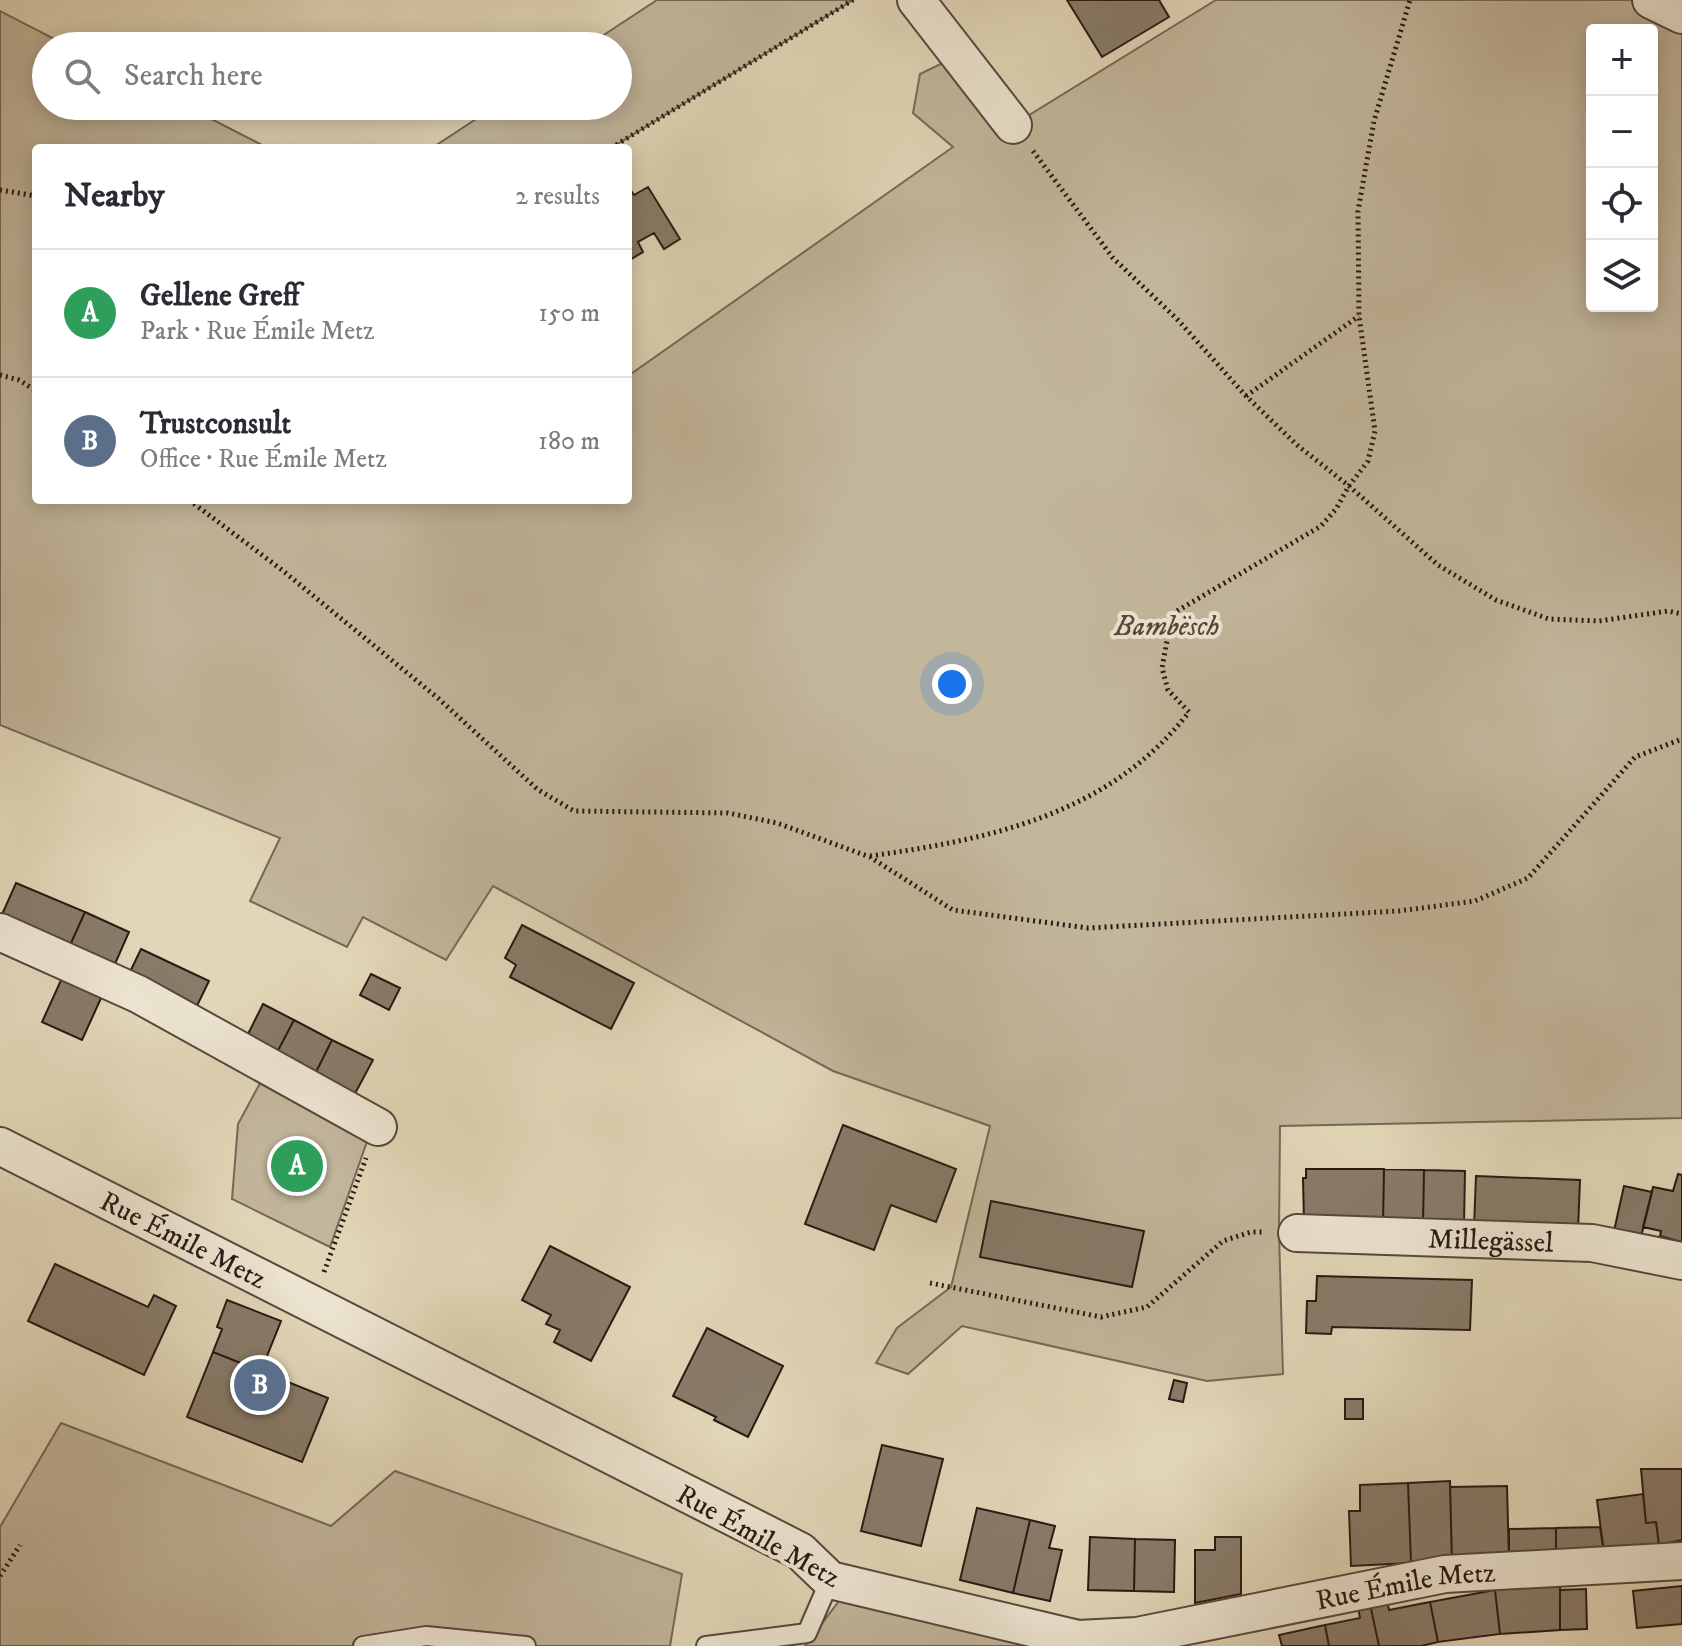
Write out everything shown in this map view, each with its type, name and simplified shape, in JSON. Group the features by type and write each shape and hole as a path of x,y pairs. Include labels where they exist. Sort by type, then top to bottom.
{"street":[{"path":"916,0 1013,125"},
{"path":"1651,0 1682,15"},
{"path":"0,932 138,994 378,1127"},
{"name":"Rue Émile Metz","path":"0,1146 800,1551 830,1580 1078,1639 1137,1636 1445,1574 1682,1561"},
{"name":"Millegässel","path":"1297,1233 1592,1243 1682,1261"}],"lane":[{"path":"706,1646 807,1633 830,1580"},
{"path":"363,1646 426,1636 526,1646"}],"path":[{"path":"618,144 853,0"},
{"path":"870,857 938,847 1037,821 1102,790 1168,739 1189,712 1168,690 1162,668 1172,614 1321,526 1368,461 1375,431 1359,316 1358,211 1374,121 1410,0"},
{"path":"1013,125 1113,258 1177,319 1246,396 1297,445 1349,486 1438,565 1496,600 1549,619 1599,621 1668,611 1682,614"},
{"path":"0,190 32,195"},
{"path":"1246,396 1359,316"},
{"path":"0,375 19,380 32,388"},
{"path":"194,504 282,570 427,689 537,789 574,811 728,813 777,823 870,857 953,910 1088,928 1399,911 1475,901 1528,878 1635,757 1682,739"},
{"path":"312,1303 378,1127"},
{"path":"930,1283 1101,1317 1147,1307 1223,1241 1251,1232 1297,1233"},
{"path":"0,1576 20,1545"}],"green space":[{"path":"657,0 853,0 618,144 438,144 475,120 632,120 632,32 608,32"},
{"name":"Bambësch","path":"898,0 916,0 1013,125 1216,0 1682,0 1682,1118 1280,1126 1283,1374 1207,1381 962,1326 908,1374 876,1363 897,1328 951,1287 990,1126 833,1071 493,886 446,960 363,917 347,947 250,901 280,838 0,725 0,11 41,32 32,32 32,120 213,120 260,144 32,144 32,504 632,504 632,373 953,147 913,113 920,74 947,61"},
{"path":"265,1074 370,1133 330,1247 232,1199 238,1124"},
{"path":"61,1423 331,1526 395,1471 682,1574 670,1646 0,1646 0,1527"},
{"path":"839,1601 1042,1646 805,1646"}],"building":[{"path":"1067,0 1159,0 1169,17 1102,57"},
{"path":"648,187 680,239 664,249 654,233 638,242 643,252 632,259 632,192 634,195"},
{"path":"16,883 85,912 66,954 0,919"},
{"path":"85,912 129,932 111,973 66,954"},
{"path":"522,925 634,983 611,1029 510,977 516,965 505,958"},
{"path":"141,949 209,981 195,1010 127,978"},
{"path":"371,974 400,988 389,1010 360,995"},
{"path":"62,978 102,996 82,1040 42,1022"},
{"path":"263,1004 294,1020 273,1060 243,1044"},
{"path":"294,1020 332,1040 312,1080 273,1060"},
{"path":"332,1040 373,1060 351,1101 312,1080"},
{"path":"843,1125 956,1169 936,1222 891,1205 874,1250 805,1224"},
{"path":"1306,1169 1384,1169 1383,1223 1304,1222 1303,1178 1306,1178"},
{"path":"1384,1169 1424,1170 1423,1224 1383,1223"},
{"path":"1424,1170 1465,1171 1464,1225 1423,1224"},
{"path":"1678,1174 1682,1175 1682,1242 1660,1236 1661,1231 1643,1227 1653,1187 1673,1191"},
{"path":"1476,1176 1580,1180 1578,1231 1474,1227"},
{"path":"1624,1186 1652,1192 1641,1237 1614,1231"},
{"path":"991,1201 1144,1231 1132,1287 980,1257"},
{"path":"550,1246 630,1287 591,1361 554,1342 560,1330 546,1324 551,1315 522,1300"},
{"path":"55,1264 148,1307 154,1295 176,1306 144,1375 28,1321"},
{"path":"1317,1276 1472,1280 1470,1330 1332,1327 1331,1334 1306,1333 1307,1301 1316,1301"},
{"path":"227,1300 281,1321 261,1371 213,1352 222,1329 217,1327"},
{"path":"707,1328 783,1366 748,1437 673,1396"},
{"path":"213,1352 328,1398 302,1462 187,1417"},
{"path":"1174,1380 1187,1383 1183,1402 1169,1399"},
{"path":"1345,1399 1363,1399 1363,1419 1345,1419"},
{"path":"882,1445 943,1459 921,1546 861,1531"},
{"path":"1641,1469 1682,1469 1682,1540 1659,1545 1656,1522 1646,1523"},
{"path":"1450,1481 1452,1562 1411,1563 1408,1483"},
{"path":"1408,1483 1411,1563 1351,1566 1349,1511 1360,1511 1360,1485"},
{"path":"1507,1486 1509,1561 1452,1562 1450,1487"},
{"path":"1643,1494 1646,1523 1656,1522 1660,1552 1605,1560 1597,1500"},
{"path":"977,1508 1030,1520 1013,1593 960,1580"},
{"path":"1030,1520 1055,1526 1049,1548 1062,1550 1050,1601 1013,1593"},
{"path":"1600,1527 1605,1560 1556,1560 1556,1528"},
{"path":"1556,1528 1556,1560 1509,1561 1509,1529"},
{"path":"1090,1537 1135,1539 1134,1591 1088,1590"},
{"path":"1215,1537 1241,1537 1241,1594 1195,1603 1195,1550 1215,1550"},
{"path":"1135,1539 1175,1540 1174,1592 1134,1591"},
{"path":"1560,1585 1560,1630 1500,1634 1495,1590"},
{"path":"1682,1586 1682,1624 1637,1628 1633,1591"},
{"path":"1586,1589 1587,1629 1560,1630 1560,1590"},
{"path":"1495,1590 1500,1634 1438,1642 1430,1602"},
{"path":"1387,1600 1389,1610 1430,1602 1438,1642 1421,1646 1379,1646 1370,1604"},
{"path":"1370,1604 1379,1646 1329,1646 1325,1625 1360,1618 1358,1607"},
{"path":"1325,1625 1329,1646 1282,1646 1279,1635"}],"place":[{"name":"Gellene Greff","path":"297,1166"},
{"name":"Trustconsult","path":"260,1385"}]}
